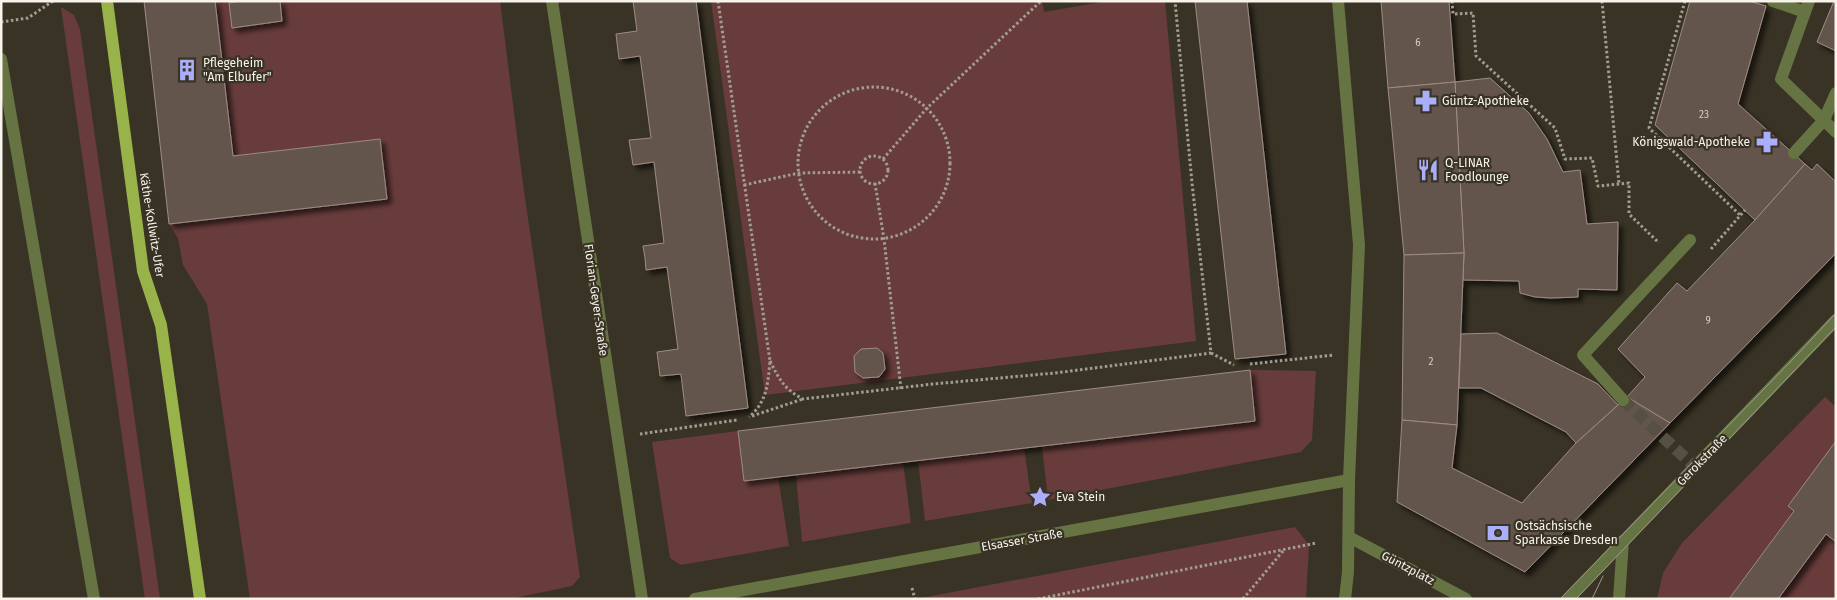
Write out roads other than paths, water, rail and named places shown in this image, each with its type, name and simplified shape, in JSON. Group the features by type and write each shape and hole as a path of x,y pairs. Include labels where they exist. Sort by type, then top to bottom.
{"main road":[{"name":"Käthe-Kollwitz-Ufer","path":"107,1 143,271 161,325 200,599"}],"street":[{"name":"Florian-Geyer-Straße","path":"552,1 642,599"},
{"path":"1338,1 1359,245 1349,480 1349,537 1345,599"},
{"path":"1773,1 1807,7 1780,78 1836,132"},
{"path":"1,59 94,599"},
{"path":"1794,153 1824,120 1836,93"},
{"path":"1624,400 1583,356 1690,240"},
{"name":"Gerokstraße","path":"1568,599 1836,320"},
{"name":"Elsasser Straße","path":"694,599 1349,480"},
{"name":"Güntzplatz","path":"1349,537 1466,599"},
{"path":"1619,599 1623,541"}],"tunnel":[{"path":"1623,400 1695,467"}],"tram line":[{"path":"1560,599 1836,313"},
{"path":"1576,599 1836,327"},
{"path":"1592,599 1603,576"}],"place":[{"name":"Pflegeheim \"Am Elbufer\"","path":"187,70"},
{"name":"Güntz-Apotheke","path":"1426,101"},
{"name":"Königswald-Apotheke","path":"1767,142"},
{"name":"Q-LINAR Foodlounge","path":"1428,170"},
{"name":"Eva Stein","path":"1040,497"},
{"name":"Ostsächsische Sparkasse Dresden","path":"1498,533"}]}
